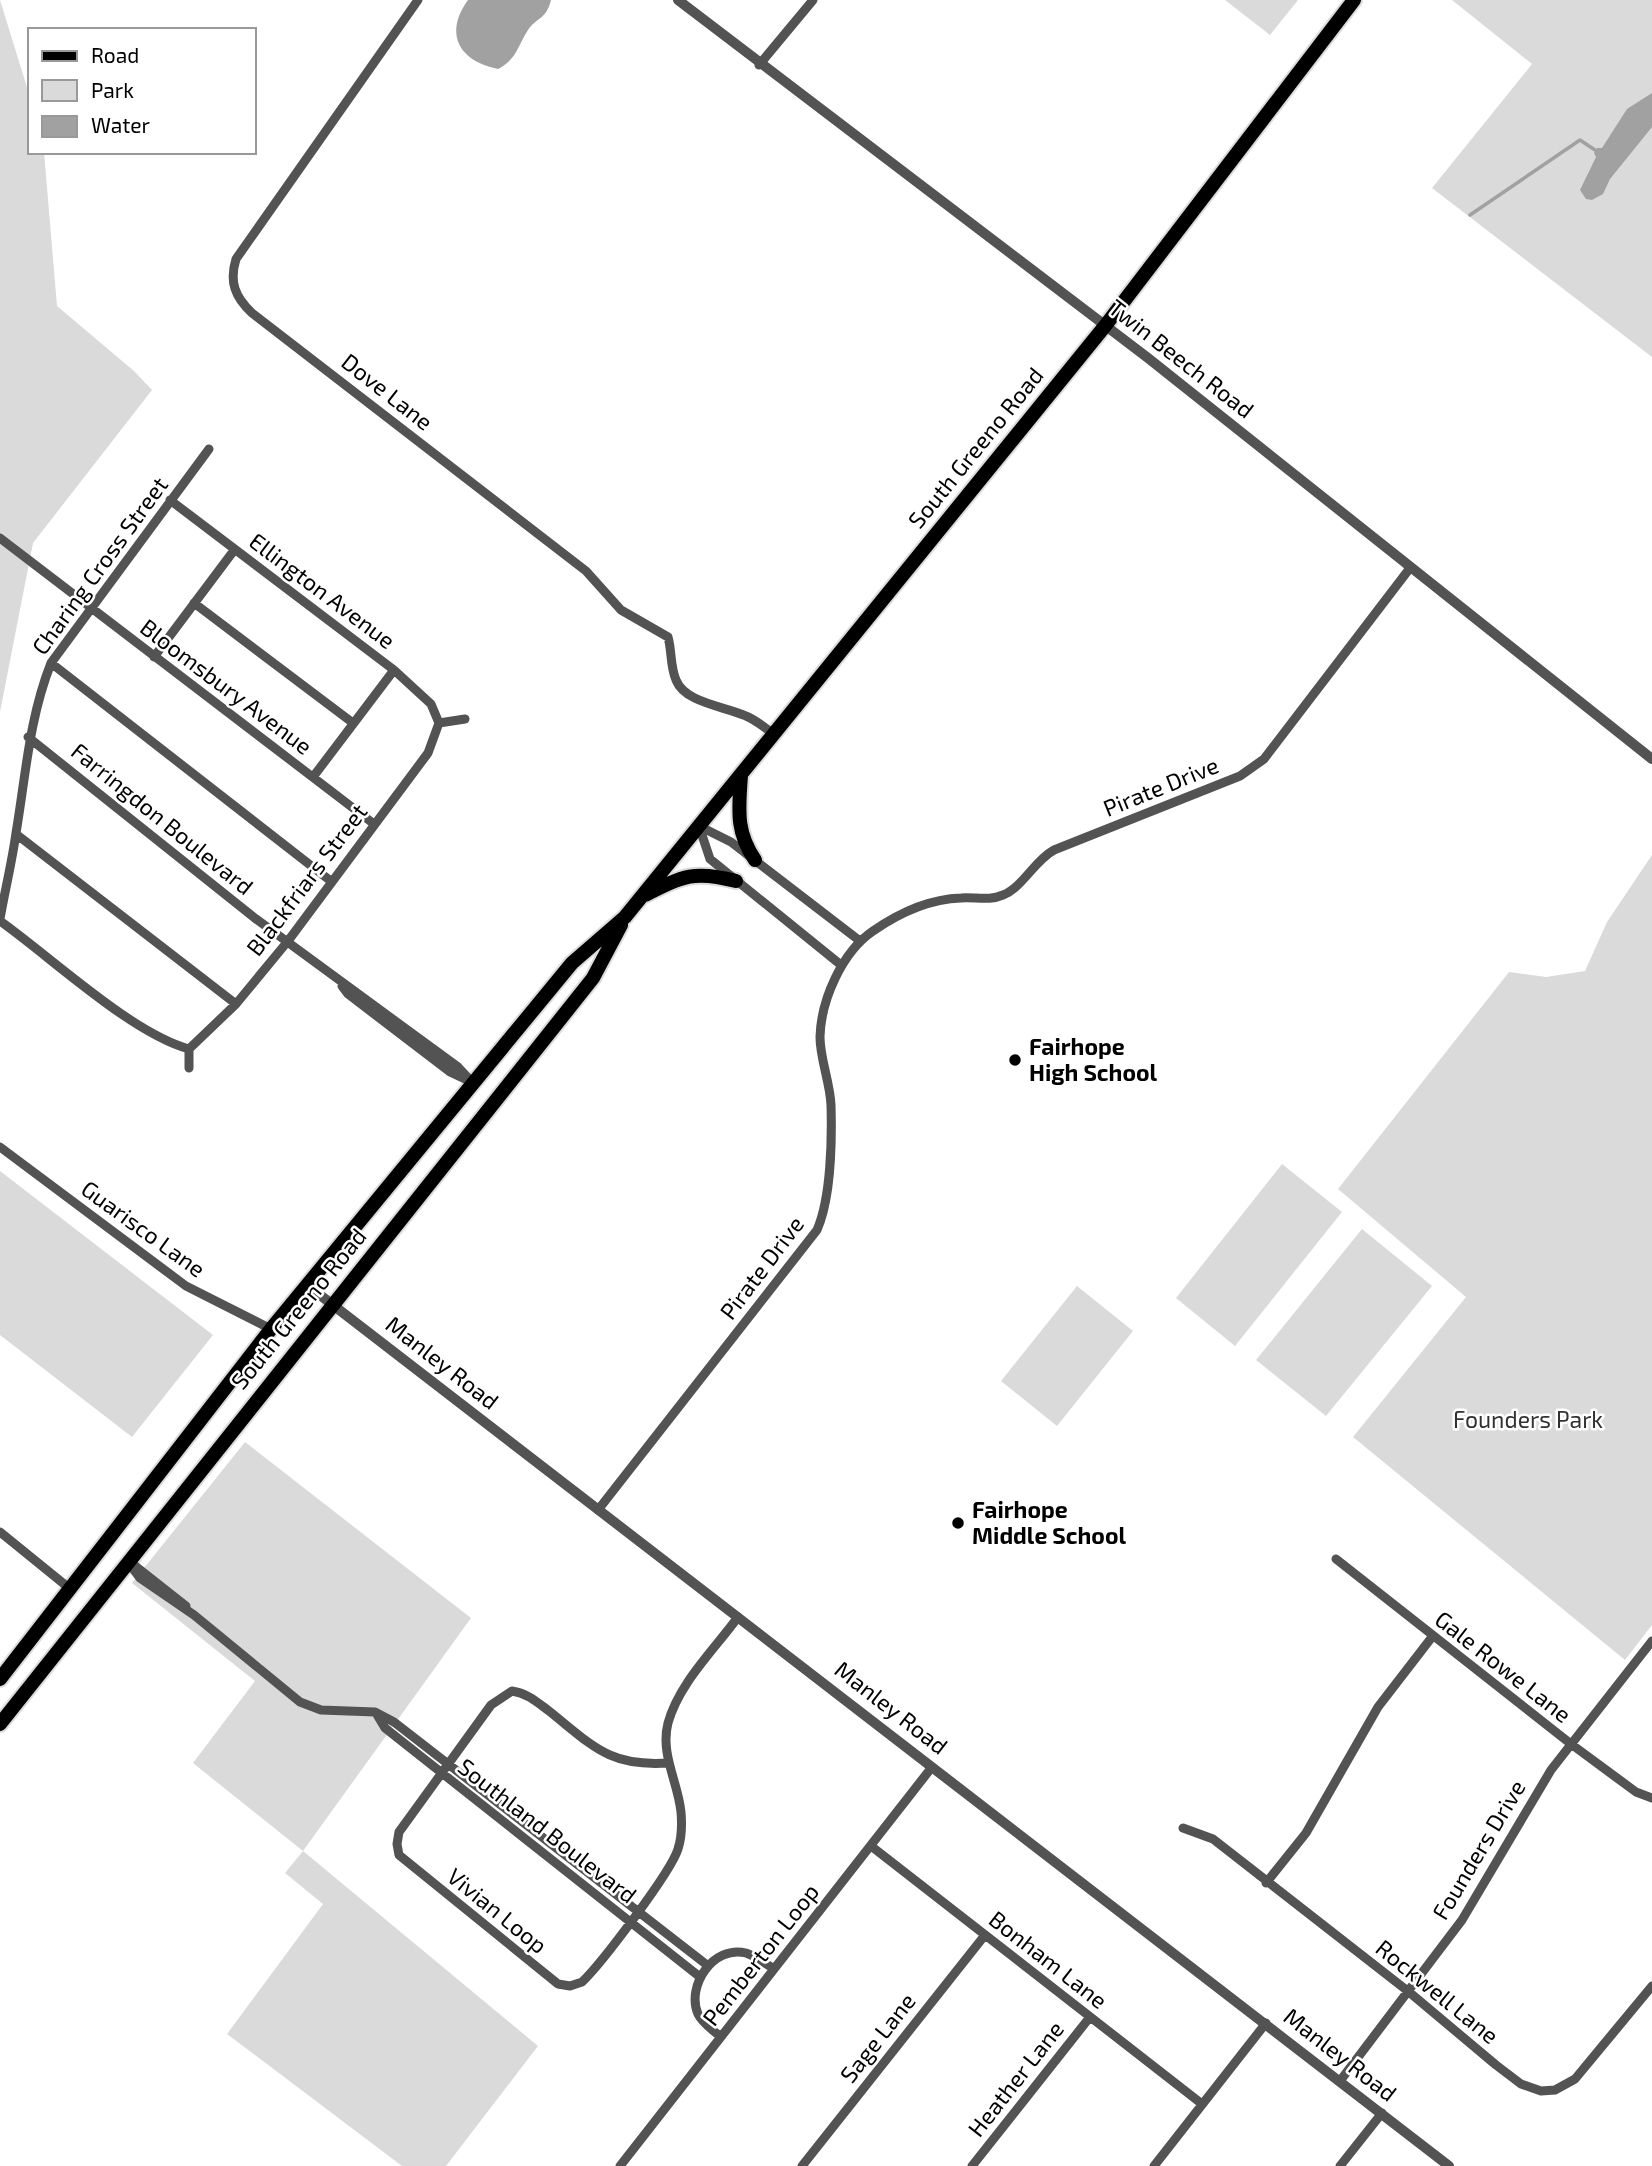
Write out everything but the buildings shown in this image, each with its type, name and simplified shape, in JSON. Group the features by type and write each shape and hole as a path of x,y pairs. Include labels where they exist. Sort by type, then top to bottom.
{"main road":[{"name":"South Greeno Road","path":"0,1678 271,1329 472,1082 572,963 625,917 641,898 1105,326 1354,0"},
{"path":"741,774 739,809 743,842 755,860"},
{"path":"641,898 693,874 709,874 736,881"},
{"name":"South Greeno Road","path":"0,1724 331,1304 593,978 625,917"}],"street":[{"name":"Dove Lane","path":"418,0 236,260 232,275 235,292 252,313 586,571 621,610 667,637 673,670 681,690 699,701 721,705 750,718 774,734"},
{"name":"Twin Beech Road","path":"678,0 759,65 1105,326 1652,759"},
{"path":"759,65 813,0"},
{"name":"Charing Cross Street","path":"0,920 16,834 28,737 38,697 51,663 90,606 209,449"},
{"name":"Ellington Avenue","path":"170,500 394,670 431,704 439,723"},
{"name":"Bloomsbury Avenue","path":"0,538 54,582 90,606 374,824"},
{"path":"154,657 235,549"},
{"name":"Pirate Drive","path":"598,1510 817,1230 825,1206 831,1105 820,1037 824,1011 841,965 860,941 899,916 934,900 986,899 1011,892 1042,857 1054,850 1240,776 1264,759 1410,569"},
{"path":"194,603 353,723"},
{"path":"51,663 332,882"},
{"path":"313,777 394,670"},
{"path":"439,723 465,719"},
{"name":"Blackfriars Street","path":"190,1049 236,1003 288,941 428,752 439,723"},
{"name":"Farringdon Boulevard","path":"28,737 215,887 288,941 339,982 348,994 450,1072 472,1082"},
{"path":"699,827 731,842 860,941"},
{"path":"699,827 710,859 841,965"},
{"path":"16,834 236,1003"},
{"path":"0,920 142,1028 172,1044 190,1049 189,1068"},
{"name":"Guarisco Lane","path":"0,1147 186,1286 271,1329"},
{"name":"Manley Road","path":"307,1285 1449,2166"},
{"path":"0,1532 69,1588"},
{"name":"Gale Rowe Lane","path":"1336,1559 1571,1744 1636,1792 1652,1798"},
{"name":"Southland Boulevard","path":"128,1562 179,1599 194,1615 283,1690 310,1707 375,1712 394,1722 707,1965"},
{"name":"Vivian Loop","path":"441,1772 399,1832 399,1854 549,1978 558,1984 570,1986 582,1982 666,1872 678,1850 681,1813 668,1763 666,1737 676,1703 738,1617"},
{"path":"1266,1883 1306,1833 1378,1707 1432,1637"},
{"name":"Founders Drive","path":"1340,2081 1462,1920 1536,1793 1652,1641"},
{"path":"441,1772 491,1705 512,1691 532,1698 600,1751 619,1761 641,1765 668,1763"},
{"name":"Southland Boulevard","path":"375,1712 385,1728 700,1977"},
{"name":"Pemberton Loop","path":"620,2166 932,1767"},
{"name":"Rockwell Lane","path":"1183,1828 1213,1839 1409,1992 1496,2065 1521,2084 1541,2091 1555,2090 1575,2079 1652,1986"},
{"name":"Bonham Lane","path":"870,1846 1202,2104"},
{"name":"Sage Lane","path":"802,2166 985,1935"},
{"path":"721,2037 698,2013 696,1990 707,1965 722,1956 746,1953 774,1969"},
{"name":"Heather Lane","path":"972,2166 1090,2017"},
{"path":"1154,2166 1266,2023"},
{"path":"1340,2166 1382,2113"}],"green space":[{"path":"0,0 28,91 28,154 44,154 57,306 134,371 152,390 33,543 0,712"},
{"path":"1225,0 1298,0 1270,35"},
{"path":"1452,0 1652,0 1652,357 1432,188 1532,64"},
{"name":"Founders Park","path":"1652,855 1652,1625 1625,1660 1353,1437 1466,1297 1338,1189 1509,972 1546,977 1585,971 1607,922"},
{"path":"1282,1164 1342,1212 1235,1346 1176,1298"},
{"path":"0,1171 213,1335 132,1437 0,1335"},
{"path":"1362,1229 1432,1286 1326,1416 1256,1360"},
{"path":"1077,1286 1133,1331 1057,1426 1001,1381"},
{"path":"245,1442 471,1618 303,1851 193,1763 255,1681 132,1583"},
{"path":"303,1851 538,2046 446,2166 402,2166 227,2034 323,1904 285,1873"}],"water":[{"path":"468,0 551,0 547,11 528,30 513,57 498,69 473,59 459,44 457,24"},
{"path":"1652,93 1652,127 1610,179 1603,194 1592,200 1586,199 1580,190 1596,157 1594,153 1597,148 1602,148 1627,109"}],"waterway":[{"path":"1470,215 1580,140 1595,150"}],"place":[{"name":"Fairhope High School","path":"1015,1060"},
{"name":"Fairhope Middle School","path":"958,1523"}]}
